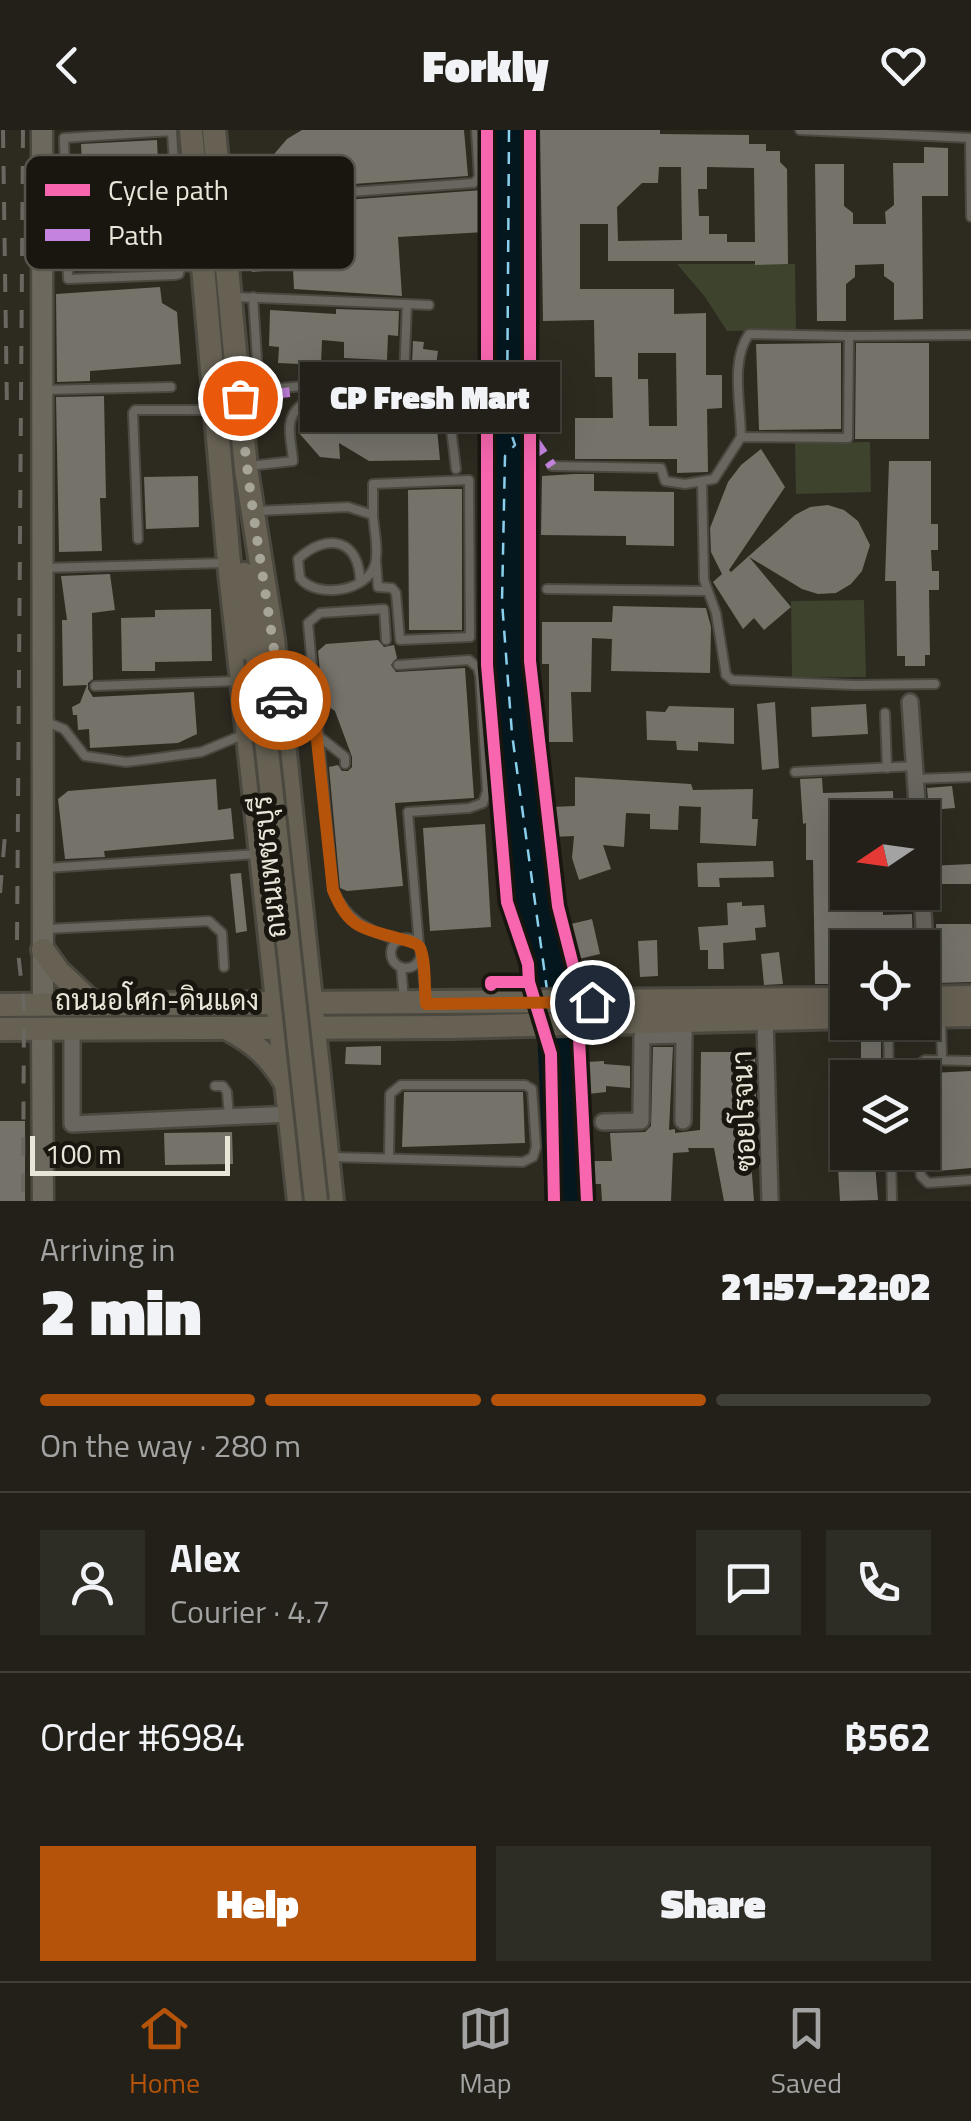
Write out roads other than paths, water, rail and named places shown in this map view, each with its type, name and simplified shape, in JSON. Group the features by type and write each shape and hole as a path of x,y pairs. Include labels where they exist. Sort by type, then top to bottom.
{"main road":[{"name":"ถนนเพชรบุรี","path":"214,130 216,155"},
{"name":"ถนนเพชรบุรี","path":"192,270 215,410 220,474 257,658 316,1201"},
{"name":"ถนนเพชรบุรี","path":"235,270 242,297 245,468 235,560 241,681 299,1201"},
{"name":"ถนนเพชรบุรี","path":"245,468 268,592 332,1201"},
{"path":"262,856 271,869 284,870 296,855"},
{"path":"43,940 58,971 94,1005"},
{"path":"307,957 359,1016 452,1027 830,1017"},
{"path":"205,1005 230,1002 252,990 267,976 274,961"},
{"path":"940,1004 971,997"},
{"path":"318,1084 326,1048 359,1016 415,1004 452,1003 674,1020 830,1001"},
{"name":"ถนนอโศก-ดินแดง","path":"0,1006 312,1004 359,1016"},
{"path":"940,1009 971,1014"},
{"name":"ถนนอโศก-ดินแดง","path":"0,1029 314,1028 359,1016"},
{"path":"226,1028 271,1058 287,1085"},
{"path":"296,1171 306,1158 327,1164"}],"street":[{"path":"42,270 43,1005"},
{"path":"910,702 917,800"},
{"name":"ซอยโรจนา","path":"764,1019 770,1201"},
{"path":"604,1122 641,1121 642,1036 674,1020 684,1121"},
{"path":"72,1028 72,1124 290,1114"},
{"path":"42,1029 43,1201"}],"lane":[{"path":"172,130 175,155"},
{"path":"42,134 191,130"},
{"path":"355,192 474,183 479,177 476,130"},
{"path":"800,130 970,138 971,217"},
{"path":"63,155 62,143 68,136"},
{"path":"68,270 68,279"},
{"path":"42,280 175,275 185,270"},
{"path":"407,304 404,377 259,390 242,297 407,304 430,305"},
{"path":"552,466 661,468 665,481 714,479 740,438 738,371 742,344 749,334 971,334"},
{"path":"740,438 848,438 849,336"},
{"path":"43,390 170,387"},
{"path":"245,468 293,461 289,423 300,406 400,392 448,404 456,469"},
{"path":"138,539 133,413 215,410"},
{"path":"469,480 470,638 400,640 396,593 392,588 378,587 373,515 372,488 377,482 469,480"},
{"path":"702,482 704,580 716,613 722,668 732,680 936,684"},
{"path":"252,512 348,507 373,515"},
{"path":"360,582 358,558 342,545 328,544 308,550 298,559 300,578 308,586 339,589 360,582 369,576 376,561"},
{"path":"43,568 235,560"},
{"path":"547,589 708,591"},
{"path":"386,640 384,609 320,613 313,616 307,632 333,890 340,907 355,923 398,941 407,938 420,950"},
{"path":"398,665 468,660 478,668 487,791 484,803 468,808 408,812 420,950 415,1004"},
{"path":"94,686 241,681"},
{"path":"282,714 314,712"},
{"path":"885,713 887,768"},
{"path":"44,721 64,730 85,756 126,762 201,752 248,733"},
{"path":"316,734 346,764"},
{"path":"795,772 887,768 971,777"},
{"path":"43,868 262,856"},
{"path":"43,940 209,921 222,933 224,967"},
{"path":"398,941 392,954 415,1004"},
{"path":"401,967 413,967 420,950"},
{"path":"937,1040 942,1060 971,1061"},
{"path":"327,1164 389,1156 523,1162 533,1158 536,1147 532,1089 525,1084 401,1085 390,1094 389,1156"},
{"path":"215,1086 223,1086 228,1092 229,1117"},
{"path":"891,1170 892,1201"},
{"path":"920,1170 928,1183 971,1180"}],"water":[{"path":"491,130 527,130 527,441 533,661 560,905 580,986 589,1201 545,1201 534,966 510,898 489,664"}],"railway":[{"path":"3,130 7,410"},
{"path":"23,130 17,943 24,1005 23,1201"},
{"path":"0,893 5,835"}],"place":[{"name":"CP Fresh Mart","path":"240,398"}]}
